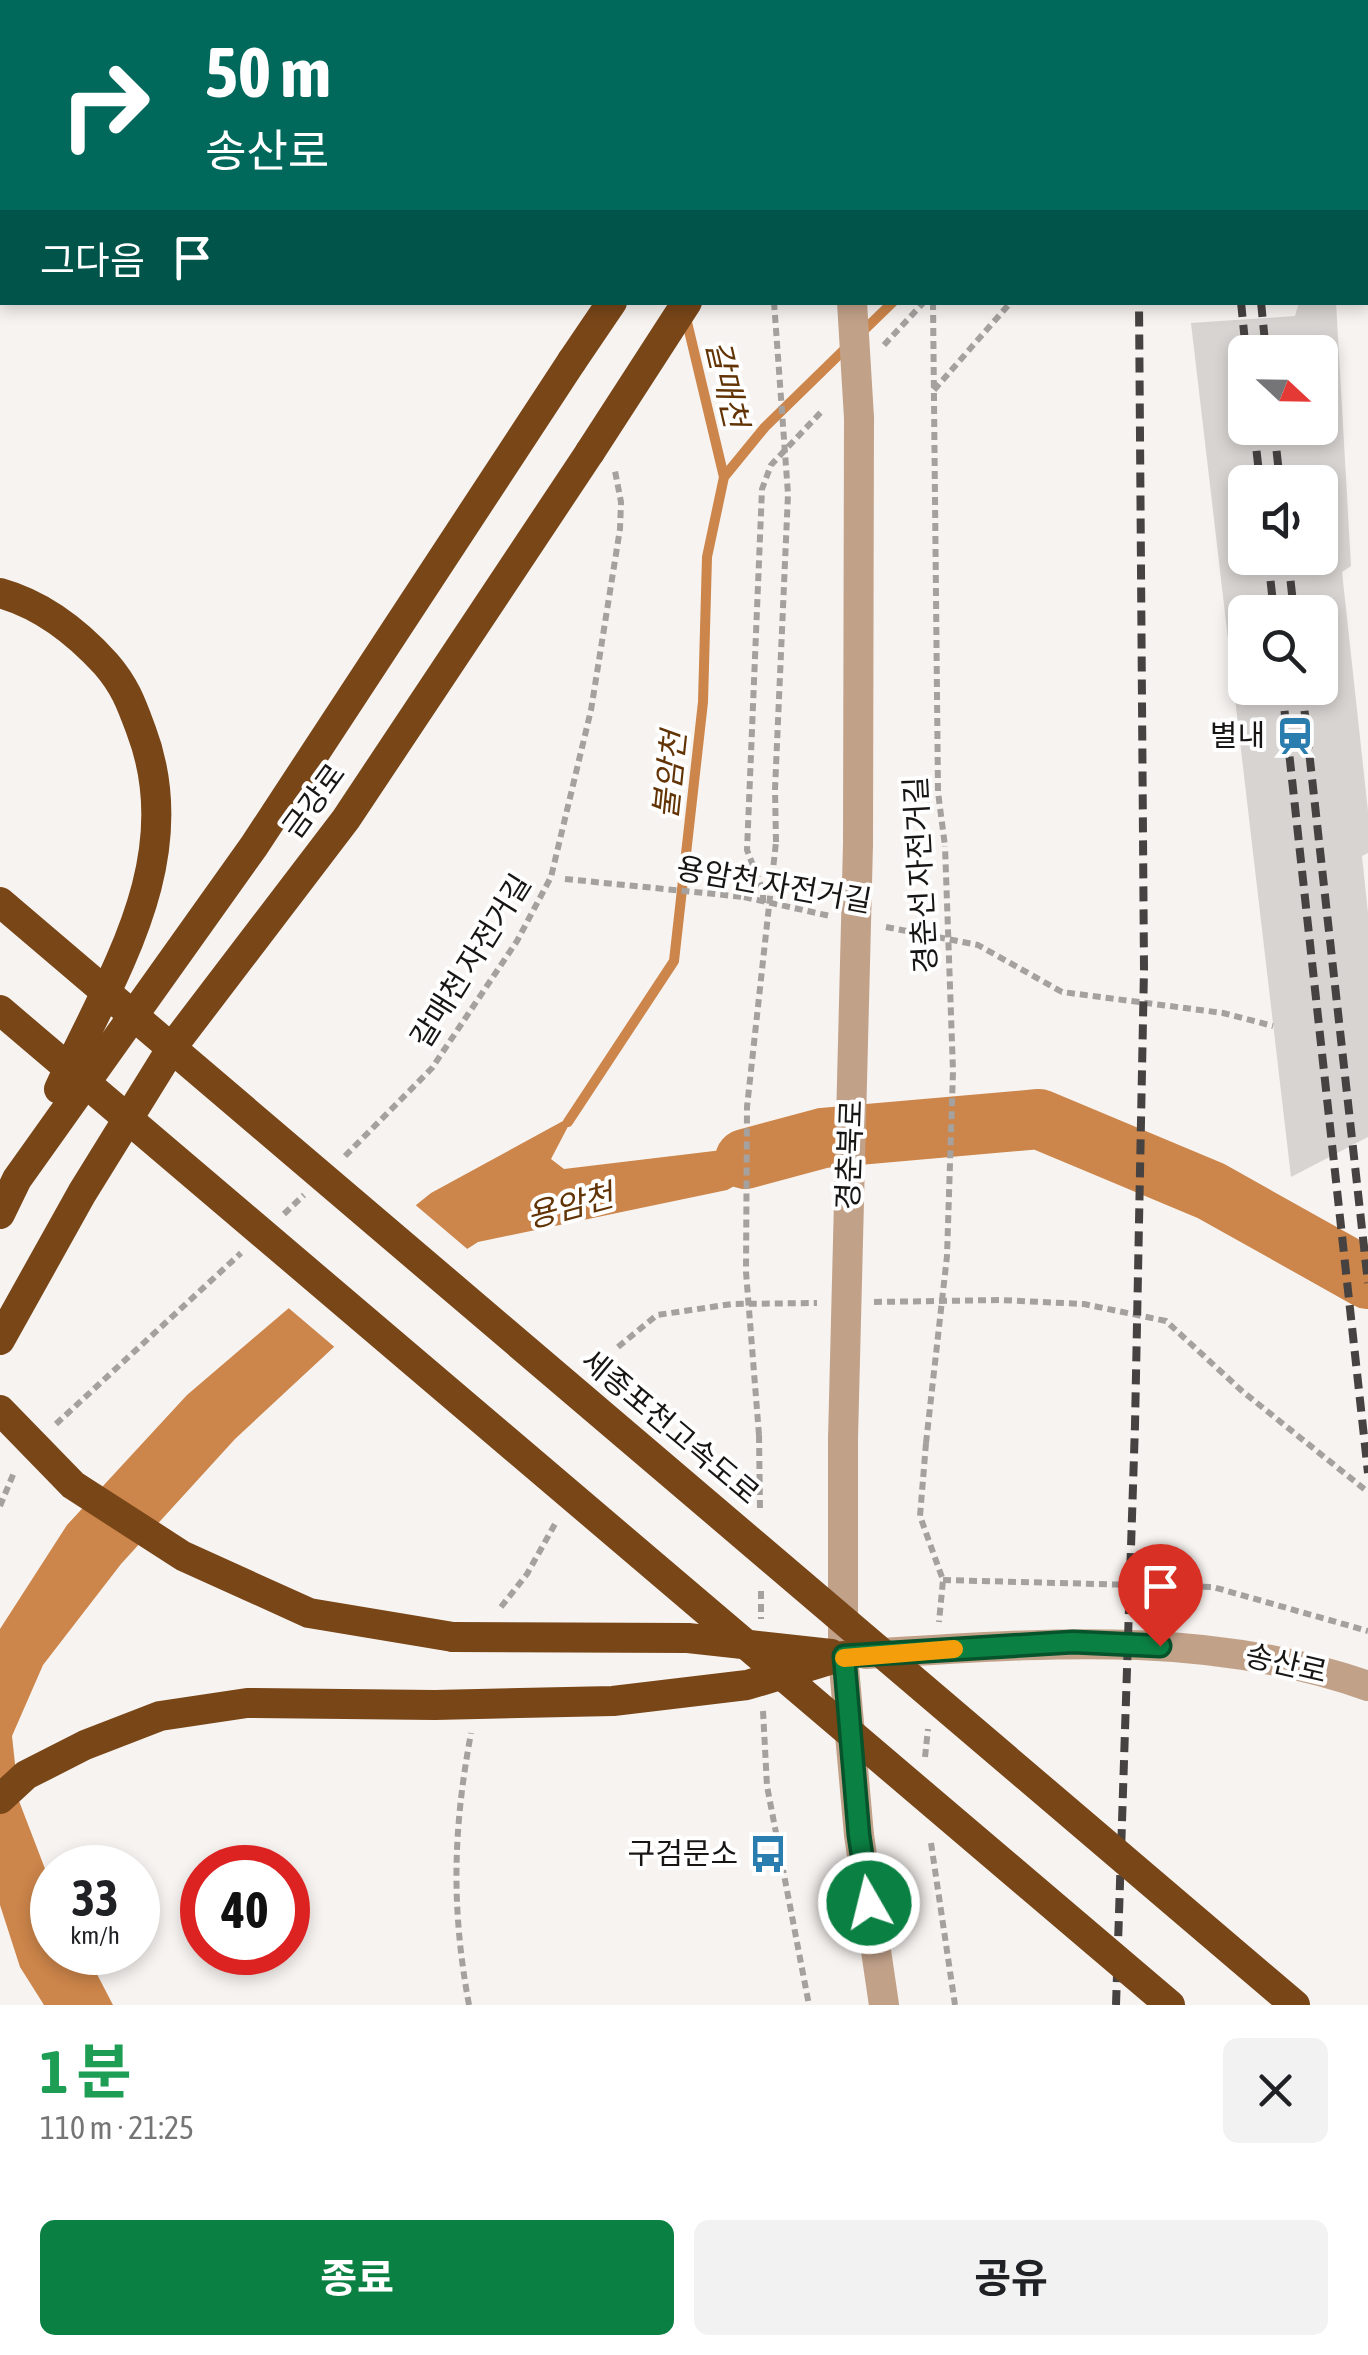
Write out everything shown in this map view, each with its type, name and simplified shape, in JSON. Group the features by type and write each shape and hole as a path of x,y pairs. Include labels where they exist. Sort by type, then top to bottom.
{"highway":[{"name":"금강로","path":"0,1214 17,1180 254,846 610,305"},
{"name":"금강로","path":"0,1340 82,1193 173,1046 346,820 602,459 685,305"},
{"path":"0,594 20,599 79,634 125,686 154,762 158,803 157,844 140,913 17,1180"},
{"name":"세종포천고속도로","path":"0,902 1295,2005"},
{"path":"0,1010 1170,2005"},
{"path":"0,1410 73,1485 183,1556 309,1613 452,1637 688,1638 844,1656"},
{"path":"0,1799 26,1775 70,1752 160,1716 247,1703 613,1701 762,1680 844,1656"}],"street":[{"name":"경춘북로","path":"852,305 859,418 858,844 842,1439 844,1656 859,1835 884,2005"},
{"name":"송산로","path":"844,1656 1073,1642 1127,1644 1247,1654 1368,1686"}],"path":[{"path":"760,1512 760,1435 746,1272 747,1108 776,842 774,788 788,494 774,305"},
{"path":"874,356 921,305"},
{"name":"경춘선 자전거길","path":"926,1444 948,1219 953,1071 945,846 938,792 933,305"},
{"path":"933,391 1008,305"},
{"path":"764,903 747,850 762,489 772,465 822,411"},
{"name":"갈매천 자전거길","path":"339,1162 432,1068 517,941 551,877 588,725 620,529 621,502 602,459"},
{"name":"용암천 자전거길","path":"551,877 744,898 846,919"},
{"name":"용암천 자전거길","path":"884,926 978,945 1062,992 1224,1013 1273,1026"},
{"path":"281,1216 310,1189"},
{"path":"93,1391 252,1243"},
{"path":"1000,1300 1084,1304 1166,1321 1242,1391 1368,1492"},
{"path":"618,1347 657,1316 732,1304"},
{"path":"496,1613 527,1574 555,1524"},
{"path":"944,1580 1213,1586 1368,1631"},
{"path":"761,1588 761,1646"},
{"path":"762,1680 767,1786 809,2005"},
{"path":"469,2005 460,1954 455,1836 471,1732"}],"water":[{"path":"574,1115 551,1159 564,1169 823,1138 727,1190 478,1242 377,1307 235,1439 121,1564 43,1665 12,1736 19,1801 36,1845 30,1845 30,1975 97,1975 113,2005 44,2005 20,1967 0,1905 0,1629 67,1525 187,1395 431,1193"}],"pier":[{"path":"822,1133 827,1136 825,1142 734,1192 734,1144"},
{"path":"412,1202 472,1253 380,1311 338,1350 285,1305"}],"building":[{"path":"1298,305 1336,305 1338,335 1228,335 1228,445 1338,445 1338,337 1351,566 1342,572 1368,811 1368,853 1362,856 1368,913 1368,1137 1291,1177 1236,705 1338,705 1338,595 1228,595 1228,639 1191,323 1295,316"}],"waterway":[{"name":"불암천","path":"861,333 890,305"},
{"name":"갈매천","path":"686,318 724,477"},
{"name":"불암천","path":"568,1122 674,961 703,702 707,557 724,477 765,427 849,345"},
{"name":"용암천","path":"745,1159 823,1138 1039,1119 1211,1191 1368,1279"}],"railway":[{"path":"1116,2005 1135,1425 1144,969 1139,305"},
{"path":"1241,305 1244,335"},
{"path":"1261,305 1264,335"},
{"path":"1256,445 1258,465"},
{"path":"1276,445 1278,465"},
{"path":"1270,575 1272,595"},
{"path":"1290,575 1292,595"},
{"path":"1284,705 1368,1473"},
{"path":"1304,705 1368,1283"}],"slow traffic":[{"path":"844,1658 954,1649"}],"place":[{"name":"별내","path":"1295,736"},
{"name":"구검문소","path":"768,1854"}],"route":[{"path":"869,1903 859,1835 844,1656 1073,1642 1160,1646"}]}
